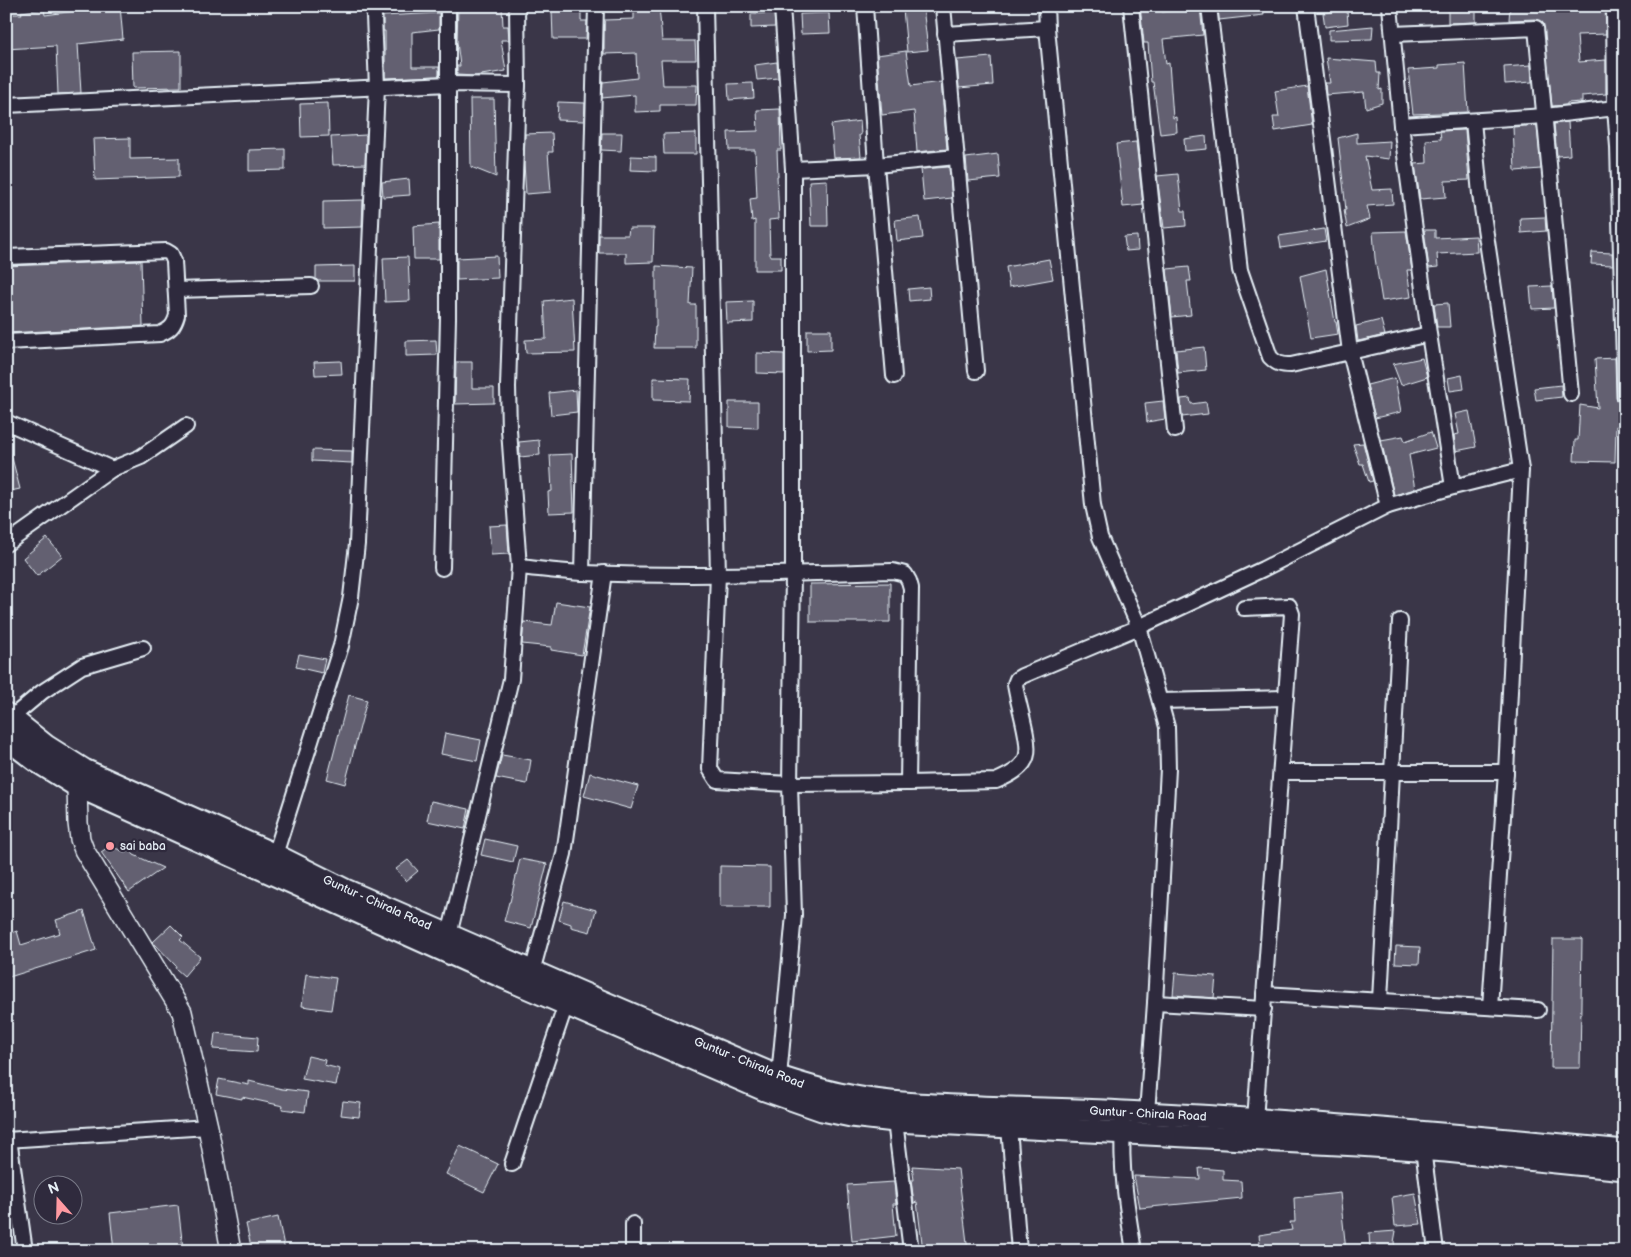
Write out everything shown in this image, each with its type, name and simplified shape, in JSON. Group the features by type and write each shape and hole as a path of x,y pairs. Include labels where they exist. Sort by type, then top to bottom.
{"main road":[{"name":"Guntur - Chirala Road","path":"8,723 46,746 80,778 276,877 566,1004 792,1100 822,1110 851,1116 895,1121 1009,1127 1123,1122 1147,1113 1424,1131 1625,1151"},
{"name":"Guntur - Chirala Road","path":"80,778 274,855 345,890 532,972 779,1077 809,1086 846,1095 894,1102 998,1108 1123,1122 1625,1169"}],"street":[{"path":"442,568 448,318 448,6"},
{"path":"449,935 511,679 518,567 508,387 518,84 518,6"},
{"path":"582,573 596,6"},
{"path":"705,6 718,575 710,769 717,780 790,784 984,782 996,781 1009,776 1021,766 1027,756 1028,745 1015,684 1017,679 1022,676 1139,627 1263,569 1388,506 1521,470"},
{"path":"779,1077 794,915 790,784 794,574 793,169 782,6"},
{"path":"865,6 894,376"},
{"path":"943,6 976,371"},
{"path":"1046,6 1093,505 1100,537 1139,627 1167,727 1168,761 1156,1003 1147,1113"},
{"path":"1131,6 1175,430"},
{"path":"1209,6 1240,270 1270,356 1282,365 1291,365 1429,334"},
{"path":"1306,6 1350,352 1388,506"},
{"path":"1390,6 1401,125 1429,334 1453,487"},
{"path":"1614,6 1620,108 1625,398"},
{"path":"274,855 340,646 351,597 358,534 376,87 374,16"},
{"path":"945,34 1047,28"},
{"path":"1393,34 1536,28 1546,116 1571,394"},
{"path":"6,105 449,84 518,84"},
{"path":"1401,125 1546,116 1620,108"},
{"path":"1473,121 1480,194 1521,470 1506,772 1490,1007"},
{"path":"793,169 876,165 956,156"},
{"path":"6,257 166,251 171,254 174,261 177,315 175,323 170,330 160,334 6,342"},
{"path":"176,290 311,286"},
{"path":"6,422 112,468"},
{"path":"6,544 112,468 141,457 186,426"},
{"path":"518,567 582,573 718,575 894,571 905,574 911,588 908,783"},
{"path":"532,972 564,854 604,573"},
{"path":"1244,608 1284,605 1289,606 1291,609 1255,1120"},
{"path":"1380,1000 1400,621"},
{"path":"8,723 42,692 82,666 143,648"},
{"path":"1160,701 1286,698"},
{"path":"1281,772 1506,772"},
{"path":"80,778 79,831 84,850 182,1012 208,1126 231,1251"},
{"path":"1264,994 1538,1010"},
{"path":"1156,1003 1264,1009"},
{"path":"512,1164 566,1004"},
{"path":"895,1121 911,1251"},
{"path":"1123,1122 1123,1184 1134,1251"},
{"path":"25,1251 7,1140 208,1126"},
{"path":"1009,1127 1019,1251"},
{"path":"1423,1149 1436,1251"},
{"path":"633,1224 633,1251"}],"building":[{"path":"83,6 120,6 123,39 78,44 81,93 58,94 56,46 6,49 6,14 22,14 21,12 44,9 45,15 83,10"},
{"path":"458,6 502,6 503,26 508,26 509,40 501,40 506,71 475,76 457,75 457,66 460,66 457,42"},
{"path":"634,6 659,6 662,41 695,41 696,60 661,60 663,85 697,85 696,105 660,105 660,111 635,112 635,95 602,98 603,82 637,78 636,53 604,54 604,20 634,19"},
{"path":"1140,6 1162,6 1162,12 1200,8 1203,35 1163,39 1166,64 1169,63 1173,118 1176,117 1177,132 1160,134 1153,82 1151,82 1148,43 1144,43"},
{"path":"1218,6 1263,6 1264,15 1219,20"},
{"path":"1448,6 1476,6 1476,22 1448,23"},
{"path":"1510,6 1605,6 1606,34 1577,35 1579,62 1606,60 1606,94 1582,96 1582,102 1552,106 1543,23 1536,19 1509,20"},
{"path":"923,7 928,50 907,52 903,9"},
{"path":"552,10 581,10 581,21 587,21 586,39 553,39"},
{"path":"1347,10 1348,24 1325,27 1323,13"},
{"path":"439,13 439,29 412,32 412,67 439,67 439,76 385,78 385,31 383,31 383,16"},
{"path":"774,13 775,27 751,28 751,14"},
{"path":"829,13 830,33 801,34 800,14"},
{"path":"1373,26 1372,39 1329,40 1329,30"},
{"path":"181,51 181,87 133,88 132,52"},
{"path":"906,51 911,86 941,82 947,149 917,152 914,111 882,115 877,55"},
{"path":"991,57 993,85 959,88 957,60"},
{"path":"1326,58 1376,62 1377,73 1380,73 1379,90 1382,89 1382,103 1366,108 1364,92 1326,95 1325,83 1330,83"},
{"path":"777,62 778,78 757,80 755,65"},
{"path":"1465,63 1468,112 1413,114 1408,70 1439,68 1439,65"},
{"path":"1531,65 1532,82 1505,84 1504,67"},
{"path":"753,83 754,98 729,100 728,84"},
{"path":"1307,86 1312,125 1275,131 1273,117 1279,117 1275,91"},
{"path":"470,99 494,99 496,177 471,167"},
{"path":"558,102 585,103 584,121 557,120"},
{"path":"328,103 329,136 301,137 300,104"},
{"path":"780,109 781,150 777,150 779,219 769,220 770,256 781,256 781,270 755,270 755,220 752,221 750,199 757,198 755,150 729,150 728,132 758,131 757,110"},
{"path":"860,121 861,157 834,158 831,125"},
{"path":"1568,122 1570,155 1557,156 1554,124"},
{"path":"1537,125 1541,169 1515,171 1513,127"},
{"path":"1465,130 1469,180 1445,181 1446,197 1420,199 1415,164 1427,163 1426,140 1441,139 1440,131"},
{"path":"552,133 553,152 548,152 551,192 526,194 525,134"},
{"path":"602,133 622,133 621,151 601,150"},
{"path":"696,133 696,154 664,154 663,134"},
{"path":"1357,133 1357,143 1390,141 1389,159 1365,156 1372,190 1392,189 1393,204 1367,206 1370,219 1347,228 1338,138"},
{"path":"366,135 365,164 333,165 331,137"},
{"path":"1206,136 1207,149 1185,151 1184,139"},
{"path":"130,138 130,159 179,158 179,177 95,180 93,139"},
{"path":"1136,142 1143,205 1123,207 1116,144"},
{"path":"285,149 285,170 249,171 249,150"},
{"path":"998,154 1000,178 968,181 966,158"},
{"path":"631,156 656,157 656,171 630,170"},
{"path":"949,167 952,198 924,201 921,169"},
{"path":"1178,174 1182,211 1185,211 1186,226 1164,228 1157,176"},
{"path":"409,179 410,195 383,197 382,182"},
{"path":"827,180 828,226 811,226 809,181"},
{"path":"363,200 362,227 323,228 323,201"},
{"path":"920,217 923,238 897,241 895,220"},
{"path":"1545,217 1546,231 1521,233 1520,218"},
{"path":"439,224 439,259 414,259 413,226"},
{"path":"629,228 654,228 653,262 626,263 626,253 599,253 599,235 628,235"},
{"path":"1324,229 1326,241 1281,248 1279,236"},
{"path":"1424,230 1435,230 1435,238 1476,236 1477,252 1437,254 1438,267 1429,268"},
{"path":"1406,231 1412,270 1407,270 1411,297 1382,301 1373,232"},
{"path":"1137,236 1138,250 1126,251 1124,237"},
{"path":"1592,252 1612,253 1613,265 1591,264"},
{"path":"497,256 498,278 457,280 457,258"},
{"path":"408,257 410,301 385,302 383,258"},
{"path":"1049,259 1053,279 1009,287 1006,267"},
{"path":"141,261 143,326 6,333 6,266"},
{"path":"355,266 355,281 318,281 316,279 316,267"},
{"path":"656,266 692,268 690,305 696,305 696,348 654,348"},
{"path":"1189,267 1191,281 1187,281 1191,315 1172,317 1167,269"},
{"path":"1326,269 1338,334 1311,338 1300,276"},
{"path":"1552,286 1554,308 1532,309 1530,287"},
{"path":"929,287 930,299 909,301 908,289"},
{"path":"572,298 575,352 526,353 525,340 546,339 544,301"},
{"path":"753,301 753,322 727,323 726,302"},
{"path":"1448,303 1450,327 1437,327 1434,304"},
{"path":"1381,320 1385,335 1358,341 1356,326"},
{"path":"807,330 831,330 831,350 807,351"},
{"path":"436,340 437,355 406,356 406,341"},
{"path":"1204,347 1206,370 1178,373 1176,350"},
{"path":"757,353 784,354 784,374 757,373"},
{"path":"1422,358 1427,377 1401,385 1393,364"},
{"path":"1615,358 1616,398 1621,406 1621,426 1616,426 1615,462 1574,461 1575,440 1578,440 1580,405 1598,408 1595,359"},
{"path":"341,361 342,374 315,375 314,362"},
{"path":"456,362 472,362 472,388 494,388 494,403 455,404"},
{"path":"1462,375 1464,389 1450,391 1448,378"},
{"path":"653,378 690,379 689,401 653,400"},
{"path":"1395,378 1401,412 1375,418 1367,385"},
{"path":"1561,385 1562,397 1536,400 1534,388"},
{"path":"576,390 577,412 551,415 549,393"},
{"path":"1190,398 1191,404 1206,402 1208,414 1182,417 1181,399"},
{"path":"1163,401 1165,419 1147,422 1145,403"},
{"path":"729,402 758,402 758,428 729,427"},
{"path":"1469,411 1476,447 1456,451 1454,435 1459,434 1455,414"},
{"path":"1431,432 1436,448 1409,455 1415,489 1394,495 1381,440 1403,436 1405,441"},
{"path":"539,440 540,455 520,457 519,442"},
{"path":"1363,443 1373,481 1369,482 1353,444"},
{"path":"312,450 352,451 352,463 312,461"},
{"path":"11,454 20,489 6,492 6,455"},
{"path":"572,454 574,512 549,513 548,492 552,491 550,455"},
{"path":"507,525 509,554 491,555 489,526"},
{"path":"47,538 62,556 37,576 23,558"},
{"path":"890,583 890,622 810,622 810,584"},
{"path":"556,602 590,607 582,655 551,650 551,647 522,644 524,622 552,625"},
{"path":"299,654 325,659 322,673 296,667"},
{"path":"349,695 367,700 345,784 327,779"},
{"path":"445,733 481,740 477,761 441,754"},
{"path":"502,755 531,760 527,784 496,778"},
{"path":"590,773 638,786 631,809 584,796"},
{"path":"431,801 469,809 465,829 427,821"},
{"path":"485,839 517,846 513,862 481,855"},
{"path":"110,846 125,852 129,849 134,855 163,868 129,892 101,852"},
{"path":"520,859 547,864 531,928 504,921"},
{"path":"408,860 418,871 406,881 396,869"},
{"path":"720,866 770,867 770,907 720,907"},
{"path":"564,901 596,910 590,932 571,927 571,924 559,920"},
{"path":"84,911 96,950 6,978 6,935 17,931 21,945 60,933 56,920"},
{"path":"171,925 183,937 180,940 200,957 184,976 153,942"},
{"path":"1553,939 1582,939 1580,1068 1551,1068"},
{"path":"1396,946 1420,947 1419,964 1395,963"},
{"path":"1175,973 1216,976 1214,998 1173,995"},
{"path":"306,974 336,978 331,1010 302,1006"},
{"path":"215,1033 258,1037 257,1052 213,1049"},
{"path":"308,1056 325,1060 324,1065 340,1069 336,1085 302,1079"},
{"path":"219,1079 249,1085 249,1081 282,1089 308,1092 305,1112 282,1109 283,1106 242,1097 242,1099 216,1094"},
{"path":"343,1101 361,1103 359,1117 341,1115"},
{"path":"460,1146 498,1164 484,1192 446,1174"},
{"path":"912,1166 958,1169 968,1251 923,1251 917,1202 914,1203 911,1180 914,1180"},
{"path":"1199,1168 1223,1170 1223,1180 1241,1181 1242,1198 1140,1208 1134,1176 1200,1179"},
{"path":"894,1182 896,1204 893,1204 896,1236 852,1241 847,1185"},
{"path":"1340,1193 1346,1251 1329,1251 1329,1247 1296,1245 1298,1249 1261,1251 1259,1235 1292,1230 1290,1222 1295,1222 1294,1198"},
{"path":"1415,1193 1421,1224 1395,1226 1392,1197"},
{"path":"178,1205 183,1249 169,1251 114,1251 110,1213"},
{"path":"278,1217 285,1251 252,1251 246,1224"},
{"path":"1396,1231 1394,1242 1396,1251 1370,1251 1369,1233"}],"place":[{"name":"sai baba","path":"110,846"}]}
